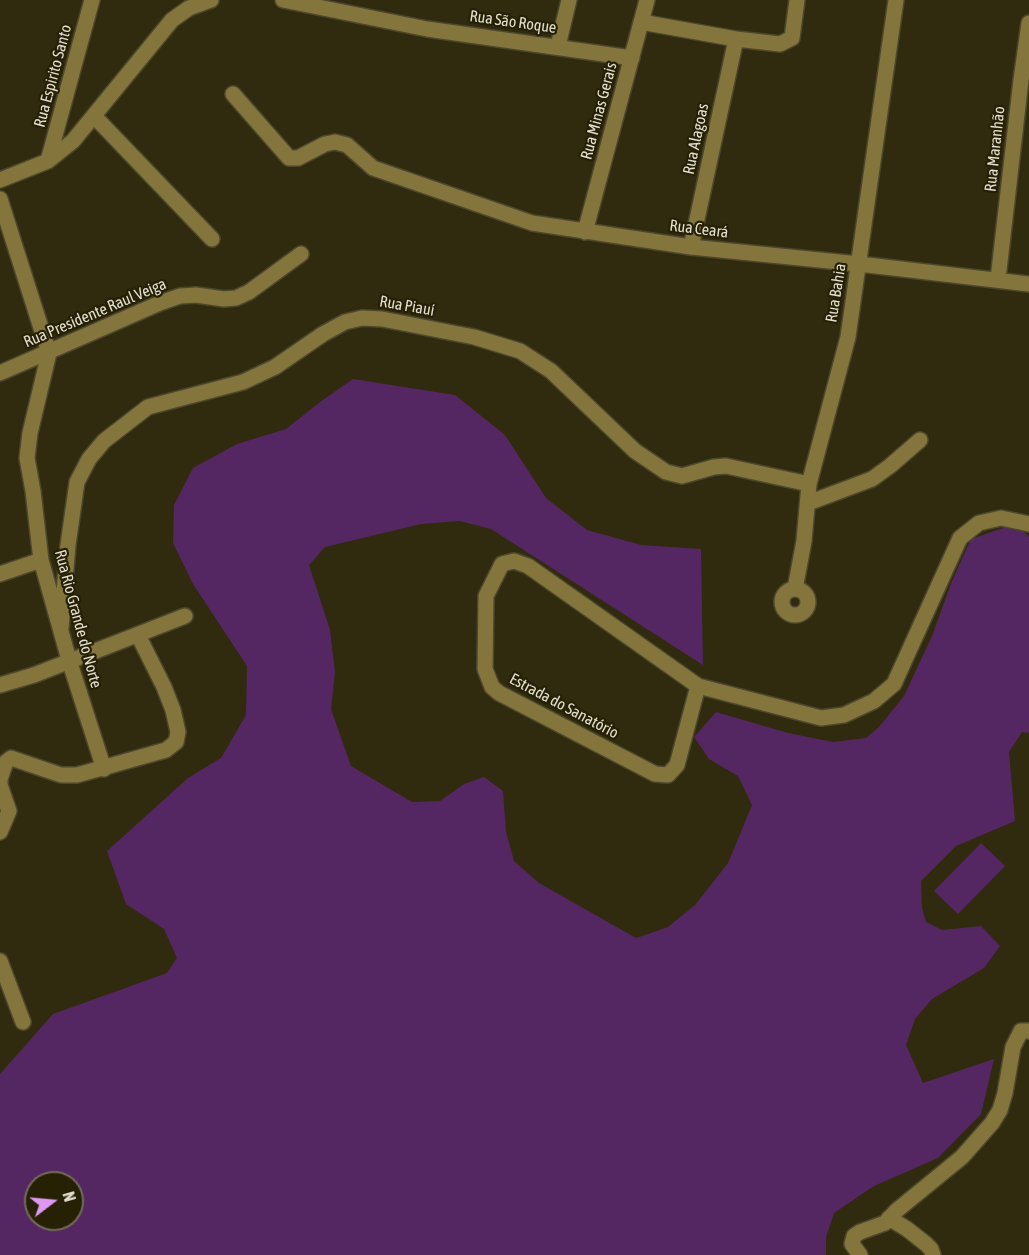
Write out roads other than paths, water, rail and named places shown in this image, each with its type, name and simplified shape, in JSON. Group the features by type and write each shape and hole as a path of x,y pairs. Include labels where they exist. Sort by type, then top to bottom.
{"street":[{"name":"Rua Espirito Santo","path":"48,161 92,0"},
{"path":"0,180 48,161 73,141 172,20 189,8 211,0"},
{"name":"Rua São Roque","path":"283,0 427,29 632,58"},
{"path":"558,46 569,0"},
{"name":"Rua Minas Gerais","path":"585,232 647,0"},
{"path":"641,22 736,39 780,44 792,38 797,0"},
{"name":"Rua Bahia","path":"795,589 804,541 809,484 848,337 896,0"},
{"name":"Rua Maranhão","path":"998,279 1022,137 1020,80 1029,23"},
{"name":"Rua Alagoas","path":"691,247 736,39"},
{"name":"Rua Ceará","path":"233,94 289,158 298,158 325,144 335,142 347,145 373,168 532,223 691,247 1029,284"},
{"path":"94,116 212,239"},
{"path":"0,199 49,353"},
{"name":"Rua Presidente Raul Veiga","path":"0,373 180,296 236,298 249,292 301,254"},
{"name":"Rua Piauí","path":"61,628 68,545 77,482 89,459 104,441 148,407 243,382 275,367 323,334 345,322 362,318 382,319 474,337 520,351 551,371 635,451 666,472 682,476 714,466 726,466 809,484"},
{"name":"Rua Rio Grande do Norte","path":"49,353 30,434 28,472 33,491 41,560 69,660 104,769"},
{"path":"808,503 872,479 920,440"},
{"name":"Estrada do Sanatório","path":"698,686 677,765 668,775 655,774 500,693 492,687 484,669 486,596 502,564 514,561 528,566 698,686 821,718 844,715 874,701 894,684 960,538 979,523 1001,518 1029,524"},
{"path":"0,574 41,560"},
{"path":"0,685 34,675 184,616"},
{"path":"0,832 9,811 0,778 9,760 14,759 61,775 77,775 166,750 176,742 178,732 173,710 138,634"},
{"path":"0,961 23,1022"},
{"path":"860,1255 852,1245 854,1236 885,1223 962,1156 992,1123 1000,1110 1005,1093 1013,1047 1021,1031 1029,1030"},
{"path":"889,1218 920,1239 932,1250 933,1255"}]}
